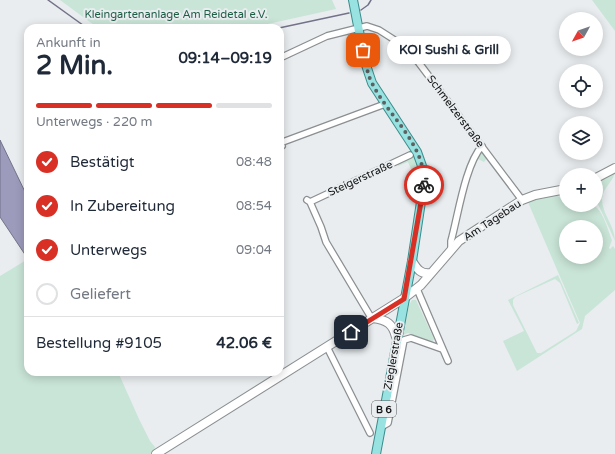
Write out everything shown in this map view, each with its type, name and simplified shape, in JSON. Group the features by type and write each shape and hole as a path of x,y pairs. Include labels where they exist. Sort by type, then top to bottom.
{"main road":[{"name":"Zieglerstraße","path":"354,3 369,77 376,91 414,147 422,166 424,191 404,299 400,339 377,450"}],"street":[{"name":"Schmelzerstraße","path":"284,56 327,36 367,26 373,27 387,35 409,50 522,200"},
{"path":"284,142 385,104"},
{"path":"451,248 451,241 467,177 478,151 482,146"},
{"name":"Steigerstraße","path":"373,319 326,242 321,227 308,201 410,155"},
{"path":"603,174 615,168"},
{"name":"Am Tagebau","path":"284,374 404,299 417,289 451,248 459,241 522,200 536,195 559,190"},
{"path":"412,261 418,271 422,273 431,273"},
{"path":"417,289 448,361"},
{"path":"373,319 389,322 400,339 411,338 442,349"},
{"path":"327,347 370,433"},
{"name":"Am Tagebau","path":"156,454 281,376"}],"green space":[{"name":"Kleingartenanlage Am Reidetal e.V.","path":"60,0 332,0 336,9 268,24 93,24"},
{"path":"592,0 615,0 615,31 603,15 603,12 601,12"},
{"path":"482,151 487,158 484,162 478,159 469,175 479,153"},
{"path":"414,157 417,171 416,176 414,176 408,162 398,166 397,164"},
{"path":"615,171 603,195 603,178"},
{"path":"554,194 559,197 559,212 600,212 612,240 609,248 610,249 613,246 615,249 615,290 585,316 582,329 517,371 503,341 524,331 508,300 558,275 579,323 577,324 560,283 555,279 515,297 513,300 513,305 537,353 541,353 576,331 580,323 527,200"},
{"path":"603,204 604,210 613,230 615,241 602,212 603,212"},
{"path":"24,261 24,376 120,376 139,419 150,441 155,447 154,452 151,454 0,454 0,276"},
{"path":"412,300 416,300 434,339 432,342 408,333 403,335 409,305"}],"water":[{"path":"0,140 24,190 24,253 0,217"}],"waterway":[{"path":"48,0 81,24"},
{"path":"361,10 368,5 371,0"},
{"path":"284,27 349,13"}],"way so far":[{"path":"363,50 367,70 376,91 402,127 417,152 422,166 424,185"}],"place":[{"name":"KOI Sushi & Grill","path":"363,50"}],"route":[{"path":"351,332 404,299 424,185"}]}
